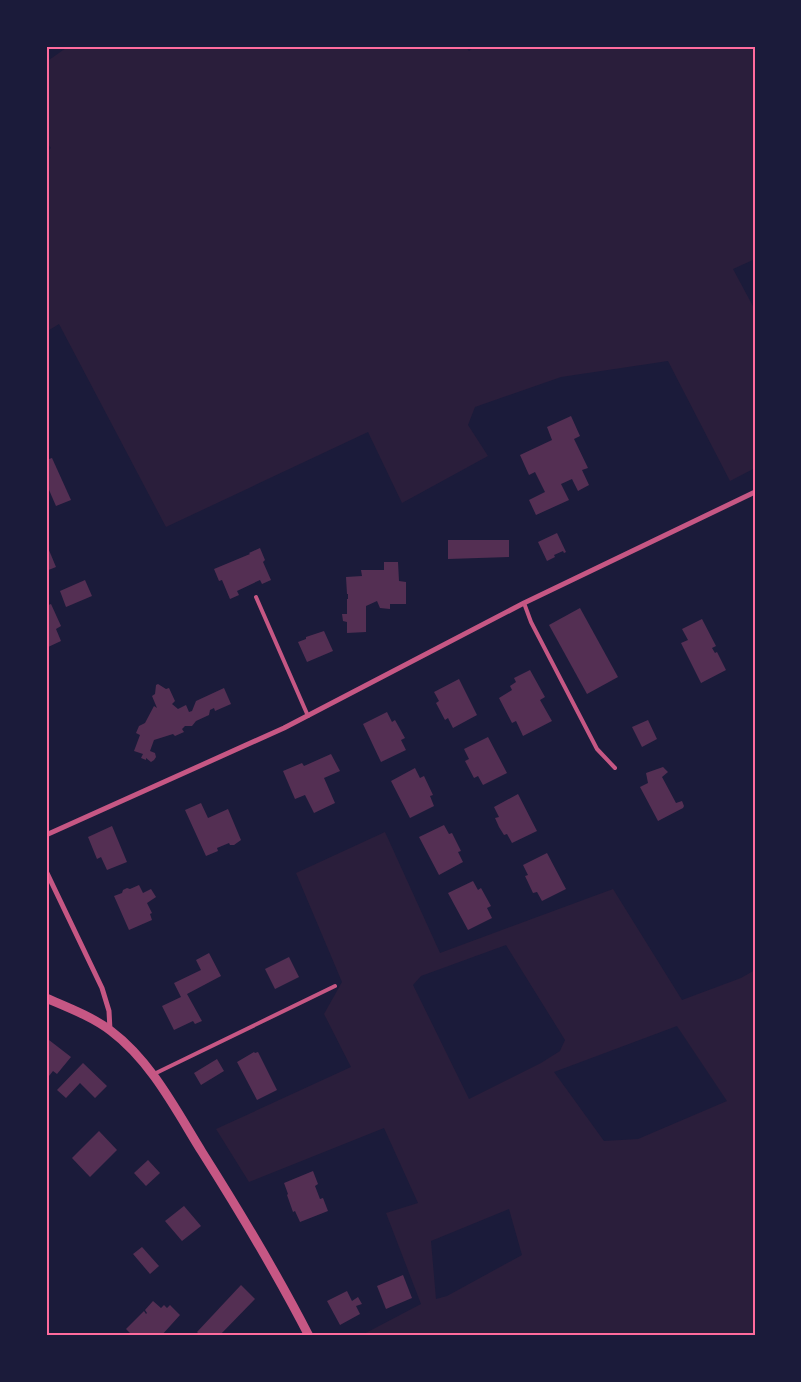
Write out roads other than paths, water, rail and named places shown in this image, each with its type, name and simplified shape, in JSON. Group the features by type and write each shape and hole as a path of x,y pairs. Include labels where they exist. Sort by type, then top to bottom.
{"street":[{"path":"46,835 308,716 524,604 755,492"},
{"path":"46,871 102,988 109,1011 110,1030"},
{"path":"46,998 68,1007 110,1030 129,1048 152,1075 177,1111 239,1211 281,1282 309,1336"}],"lane":[{"path":"256,598 308,716"},
{"path":"524,604 531,622 597,750 615,768"},
{"path":"152,1075 335,986"}]}
